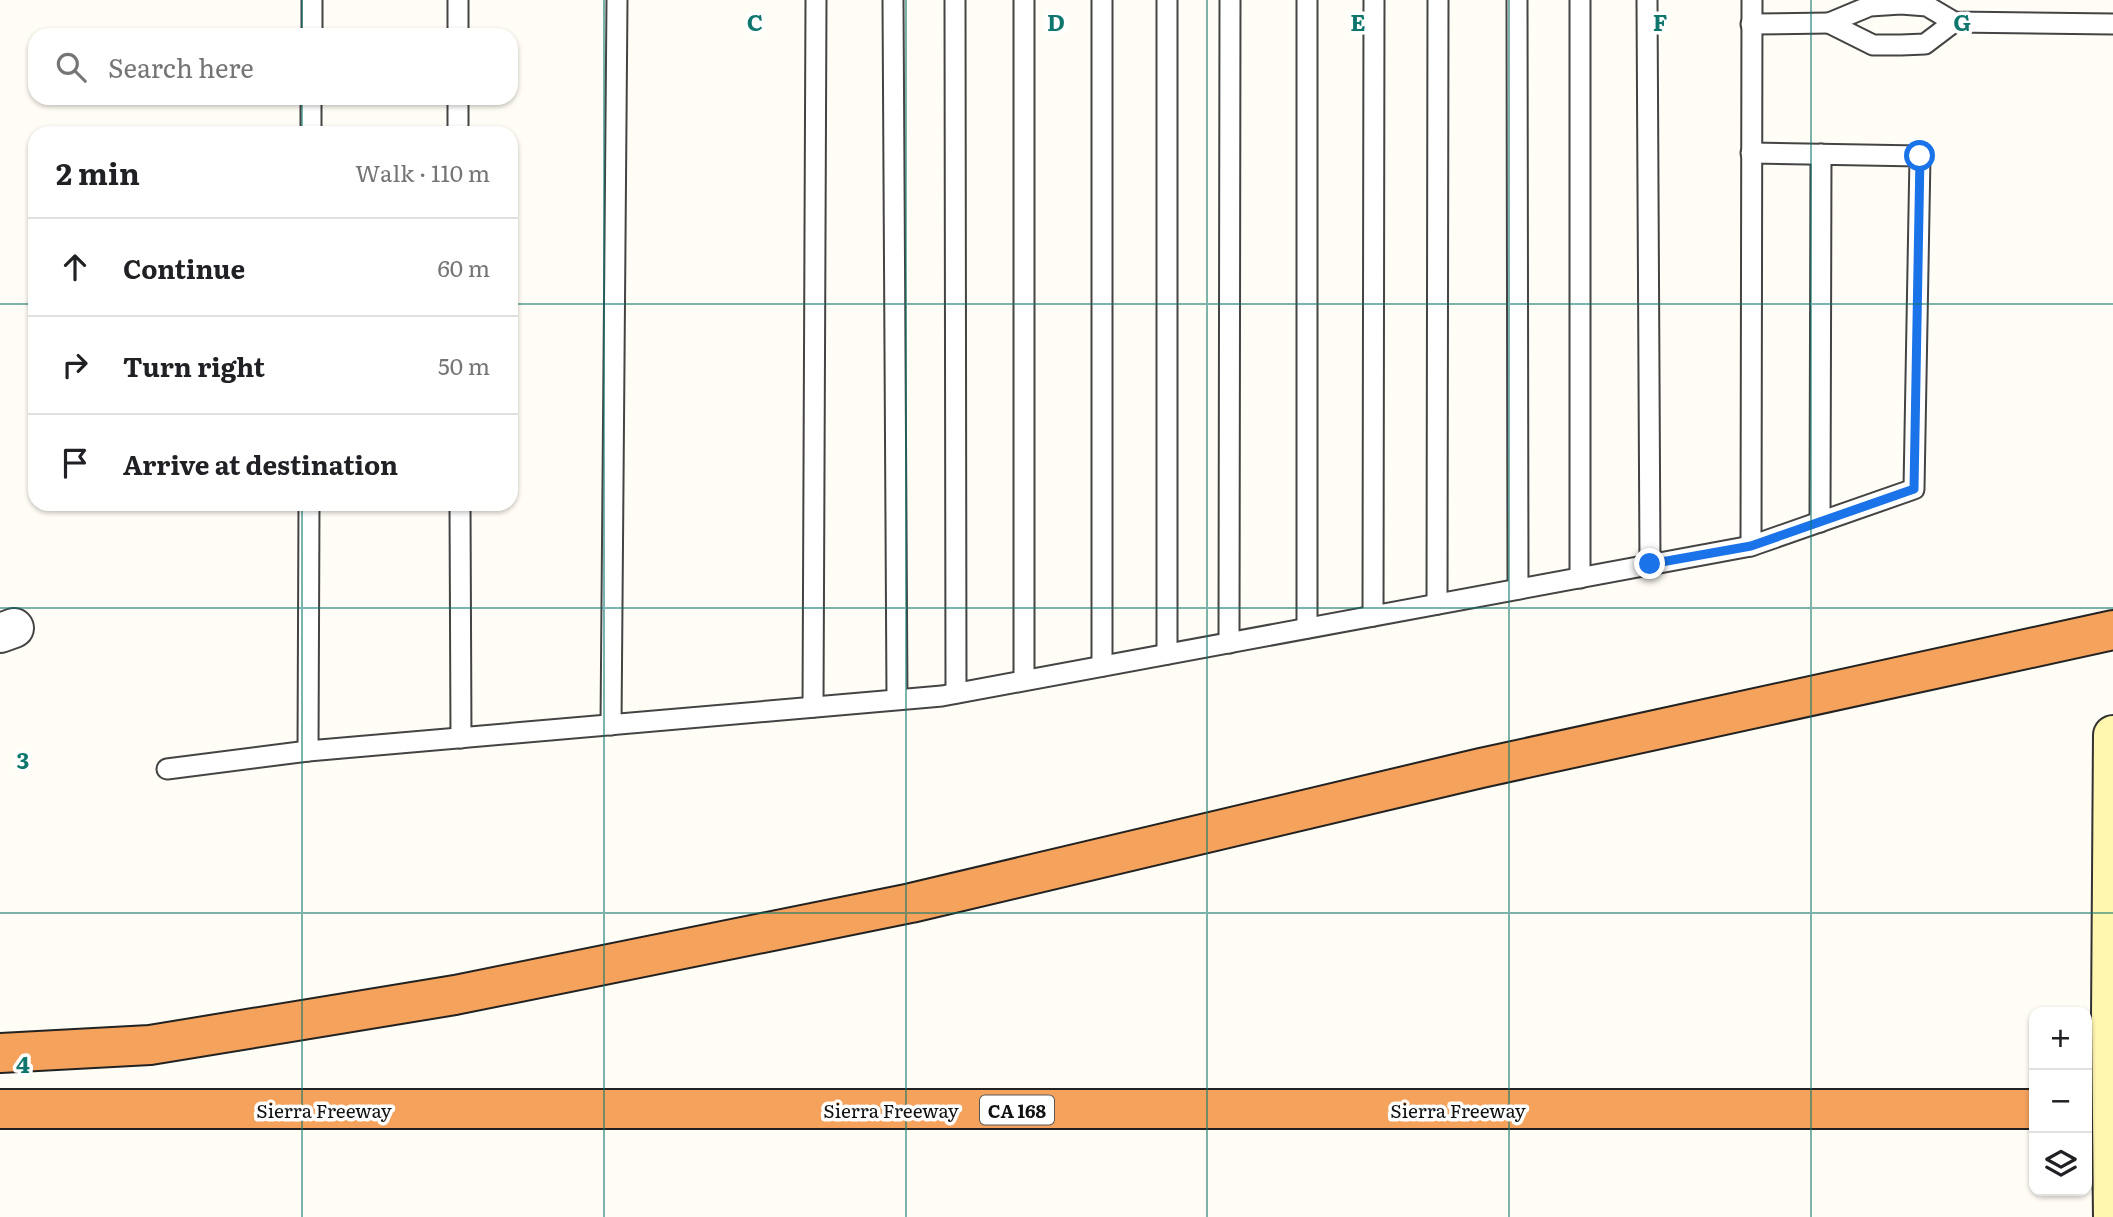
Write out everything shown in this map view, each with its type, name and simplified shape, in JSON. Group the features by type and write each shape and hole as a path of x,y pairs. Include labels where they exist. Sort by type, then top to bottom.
{"highway":[{"path":"0,1053 150,1045 455,995 563,974 911,904 1481,768 2113,630"},
{"name":"Sierra Freeway","path":"0,1109 2029,1108"},
{"path":"2092,1108 2113,1108"}],"main road":[{"path":"2113,734 2113,1217"}],"lane":[{"path":"312,0 312,28"},
{"path":"458,0 458,28"},
{"path":"611,725 617,0"},
{"path":"813,707 816,0"},
{"path":"893,0 897,699"},
{"path":"955,0 956,693"},
{"path":"1024,0 1024,680"},
{"path":"1102,0 1102,666"},
{"path":"1167,0 1167,654"},
{"path":"1229,643 1230,0"},
{"path":"1307,0 1307,628"},
{"path":"1373,616 1374,0"},
{"path":"1437,604 1438,0"},
{"path":"1517,0 1518,589"},
{"path":"1580,0 1580,578"},
{"path":"1647,0 1650,564"},
{"path":"1751,546 1752,0"},
{"path":"1751,24 1829,23 1870,6 1901,4 1927,6 1954,22 2113,24"},
{"path":"1829,23 1873,45 1901,46 1925,44 1954,22"},
{"path":"311,105 311,126"},
{"path":"458,105 458,126"},
{"path":"167,769 308,751 956,693 1751,546 1914,489 1920,156 1751,153"},
{"path":"1820,522 1821,154"},
{"path":"308,751 309,511"},
{"path":"460,511 461,738"}],"route":[{"path":"1650,564 1751,546 1914,489 1920,156"}]}
